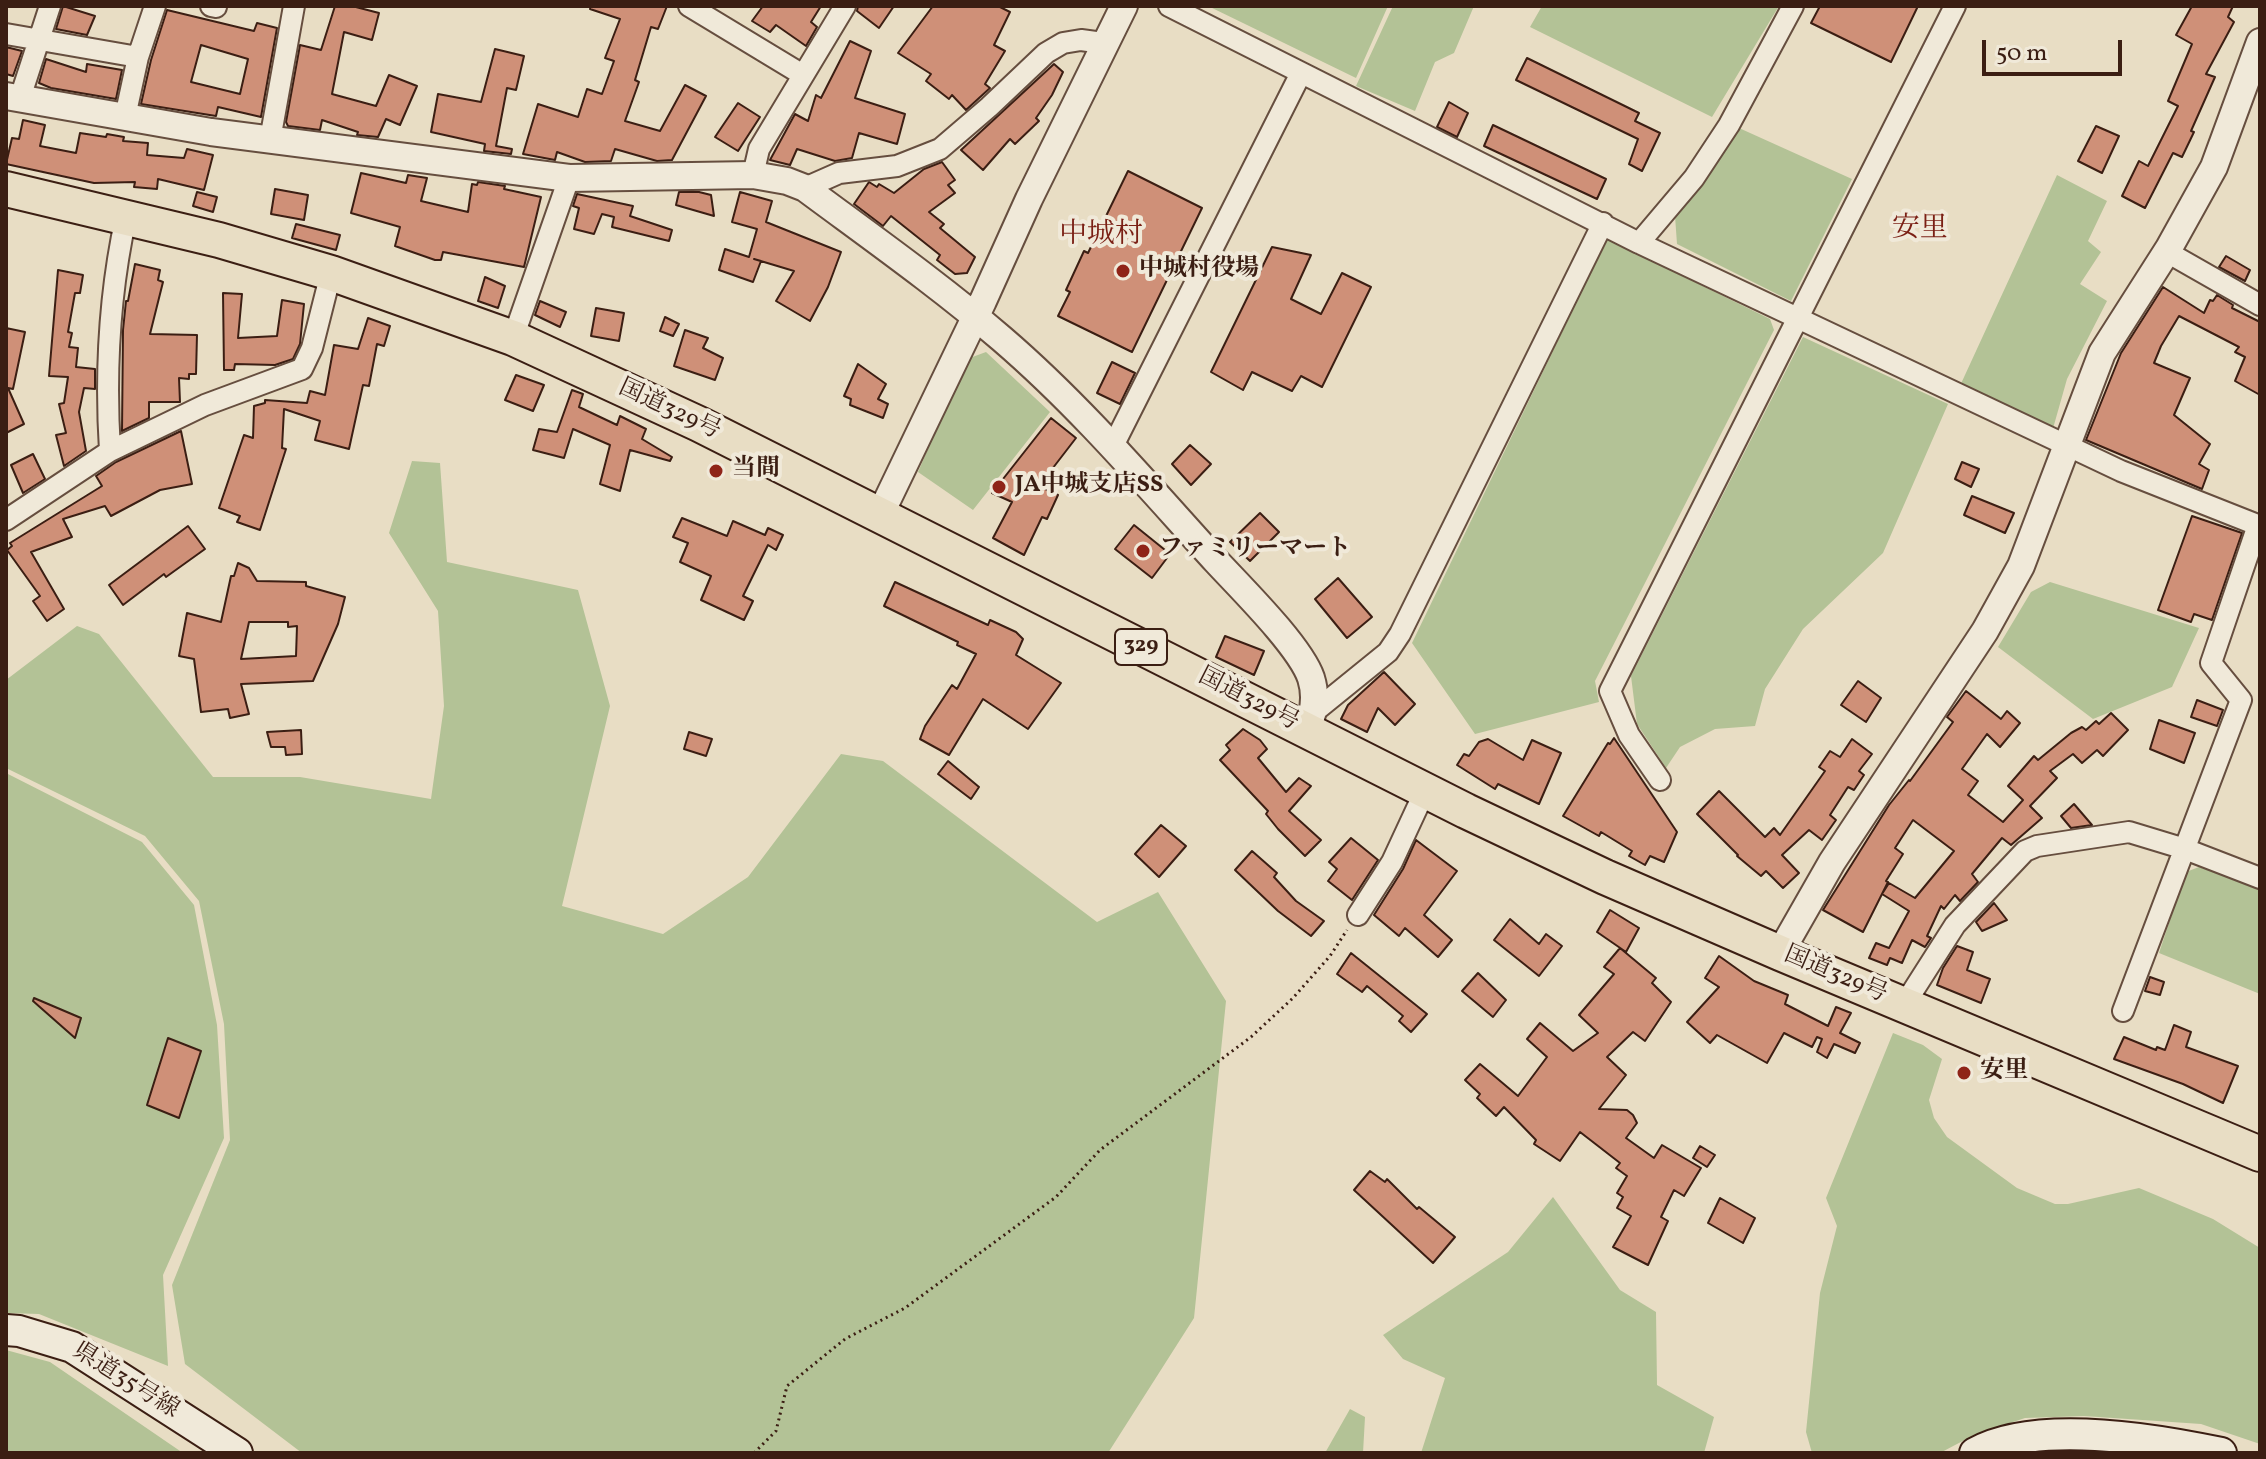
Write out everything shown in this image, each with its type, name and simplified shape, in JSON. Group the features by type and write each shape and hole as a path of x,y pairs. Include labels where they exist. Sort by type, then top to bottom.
{"highway":[{"name":"国道329号","path":"6,189 219,240 331,273 513,338 699,424 880,515 1310,722 1425,791 1605,877 2260,1154"}],"main road":[{"name":"県道35号線","path":"6,1330 72,1347 237,1453"},
{"path":"1975,1453 2008,1440 2040,1436 2087,1436 2178,1444 2221,1453"}],"street":[{"path":"50,6 13,97 270,140 569,178 753,175 787,181 805,188 974,317 1044,377 1113,446 1305,663 1312,681 1310,722"},
{"path":"125,117 138,57 155,6"},
{"path":"270,140 294,6"},
{"path":"689,6 803,75"},
{"path":"753,175 759,149 845,6"},
{"path":"880,515 1103,43 1124,6"},
{"path":"1169,6 1639,243 2121,471 2259,526 2211,663 2241,700 2123,1011"},
{"path":"1639,243 1694,178 1729,125 1793,6"},
{"path":"1660,780 1629,735 1610,691 1955,6"},
{"path":"6,34 138,57"},
{"path":"805,188 839,173 897,166 940,149 1046,53 1063,43 1081,40 1103,43"},
{"path":"1780,953 1832,862 1985,631 2021,566 2102,353 2167,252 2214,167 2260,42"},
{"path":"1113,446 1301,73"},
{"path":"513,338 569,178"},
{"path":"110,451 107,405 110,313 115,264 126,217"},
{"path":"1310,722 1388,652 1400,634 1603,223"},
{"path":"2167,252 2260,305"},
{"path":"6,520 110,451 205,405 302,369 312,348 331,273"},
{"path":"1358,915 1392,862 1425,791"},
{"path":"1904,1005 1955,925 2025,851 2037,846 2129,832 2185,849 2260,878"}],"path":[{"path":"754,1453 776,1431 787,1386 845,1339 905,1308 1056,1197 1100,1150 1251,1037 1293,998 1330,956 1358,915"}],"green space":[{"path":"1208,6 1388,6 1356,78"},
{"path":"1393,6 1474,6 1454,53 1435,62 1415,111 1356,86"},
{"path":"1542,6 1779,6 1712,117 1530,27"},
{"path":"1739,128 1852,179 1791,301 1677,244 1675,216 1702,183"},
{"path":"2057,175 2107,201 2088,241 2101,252 2080,284 2107,301 2067,379 2052,432 1959,388"},
{"path":"1607,239 1770,319 1774,330 1595,681 1599,702 1475,734 1412,643"},
{"path":"1803,337 1948,404 1883,553 1803,629 1765,689 1755,726 1715,729 1680,747 1666,768 1637,724 1631,676"},
{"path":"986,352 1050,412 973,510 918,472 967,359"},
{"path":"412,461 440,463 447,562 578,590 610,706 562,906 663,934 748,877 841,754 883,761 1097,922 1158,892 1226,1001 1194,1318 1108,1453 302,1453 185,1364 172,1285 230,1140 224,1024 199,901 145,836 6,768 6,680 77,626 99,634 213,777 300,777 431,799 444,706 438,611 389,533"},
{"path":"2050,582 2199,628 2172,687 2093,719 1998,647 2031,592"},
{"path":"6,773 142,842 194,905 217,1025 224,1138 163,1275 168,1366 39,1314 6,1313"},
{"path":"2199,867 2260,887 2260,994 2159,953 2186,872"},
{"path":"1893,1033 1923,1045 1942,1059 1929,1100 1934,1118 1947,1137 2017,1188 2055,1204 2068,1204 2139,1188 2213,1219 2260,1248 2260,1444 2201,1424 2084,1416 2025,1418 1974,1435 1940,1453 1812,1453 1806,1432 1820,1293 1837,1226 1826,1198"},
{"path":"1553,1197 1620,1290 1656,1312 1657,1385 1714,1417 1704,1453 1421,1453 1445,1378 1403,1359 1383,1335 1508,1252"},
{"path":"6,1350 50,1362 183,1453 6,1453"},
{"path":"1350,1409 1365,1417 1363,1453 1325,1453"}],"building":[{"path":"63,6 95,16 87,35 56,29"},
{"path":"335,6 352,6 379,13 372,40 344,32 332,94 376,106 389,75 417,86 400,125 386,119 378,137 357,135 358,132 322,120 320,130 288,126 286,122 300,45 321,50"},
{"path":"591,6 667,6 658,29 651,27 635,80 639,82 625,121 660,131 685,85 706,96 672,160 657,161 615,149 611,161 585,162 557,152 555,160 523,154 538,104 578,117 587,89 602,94 614,61 605,58 620,19 590,9"},
{"path":"763,6 821,6 811,22 817,27 806,46 776,25 770,32 752,21"},
{"path":"858,6 894,6 879,28 857,11"},
{"path":"933,6 998,6 1010,12 994,45 1005,51 985,84 990,88 966,110 952,95 949,99 926,81 931,74 898,53"},
{"path":"1820,6 1918,6 1891,62 1811,23"},
{"path":"2192,6 2233,6 2228,17 2234,22 2206,74 2215,77 2191,131 2194,132 2182,157 2173,153 2145,208 2122,196 2139,161 2148,166 2178,106 2168,101 2192,44 2176,35"},
{"path":"167,10 254,31 257,23 277,28 261,117 218,107 216,116 141,104","holes":["201,45 248,59 240,94 191,82"]},
{"path":"850,41 871,51 855,98 905,114 897,144 859,133 852,158 835,161 797,149 790,165 770,160 795,114 808,121 816,95 821,98"},
{"path":"6,47 22,51 13,76 6,74"},
{"path":"495,49 524,56 516,90 507,88 496,146 512,149 511,154 484,151 485,144 431,132 438,94 481,102"},
{"path":"1527,58 1639,113 1635,121 1660,133 1642,171 1629,164 1638,139 1516,80"},
{"path":"46,59 86,72 87,64 122,70 116,99 51,88 39,83"},
{"path":"1054,64 1063,72 1036,118 1039,121 1015,144 1010,139 983,170 961,150"},
{"path":"1449,102 1468,113 1457,137 1437,127"},
{"path":"738,103 760,117 738,151 715,137"},
{"path":"23,120 45,125 40,146 76,153 80,133 106,137 107,134 124,137 123,141 148,143 147,155 184,158 187,149 213,155 204,190 158,179 157,189 134,187 135,182 94,183 6,164 12,138 19,139"},
{"path":"1493,125 1606,179 1597,199 1484,146"},
{"path":"2096,126 2119,136 2102,173 2078,161"},
{"path":"942,162 955,180 948,185 955,193 929,212 944,224 940,228 975,257 967,273 955,274 937,260 940,255 891,216 883,226 854,204 869,182 894,193 924,169"},
{"name":"中城村役場","path":"1128,171 1202,208 1132,352 1058,316 1084,251 1088,253"},
{"path":"361,173 406,183 408,175 427,178 421,201 468,212 472,184 477,185 478,182 541,197 524,267 443,252 441,260 435,260 395,246 400,227 351,213"},
{"path":"275,189 308,195 304,220 271,214"},
{"path":"197,192 217,197 213,212 193,206"},
{"path":"679,192 711,195 714,216 676,205"},
{"path":"740,192 772,201 766,222 841,252 828,287 810,321 776,301 794,271 761,261 753,282 719,270 725,249 749,257 757,229 732,222"},
{"path":"577,194 633,206 630,216 672,230 669,241 612,227 614,217 602,214 594,234 574,229 579,208 573,206"},
{"path":"296,224 340,235 336,250 292,238"},
{"path":"1272,247 1311,255 1291,299 1321,314 1342,273 1371,287 1322,387 1301,376 1292,391 1252,372 1243,390 1211,372"},
{"path":"2226,256 2250,270 2245,281 2219,267"},
{"path":"135,264 160,270 158,280 163,282 150,334 197,335 196,374 189,374 189,379 179,378 180,402 149,402 149,418 122,431 123,330"},
{"path":"58,270 83,275 80,293 75,293 68,332 72,333 69,347 78,348 76,367 95,369 95,389 84,388 79,412 86,451 64,466 56,435 66,433 59,404 64,403 68,377 49,376"},
{"path":"485,277 505,286 498,308 478,301"},
{"path":"2163,287 2204,313 2210,300 2213,301 2217,295 2233,305 2232,308 2260,322 2260,395 2235,381 2245,357 2235,352 2239,347 2179,316 2154,363 2190,378 2174,415 2210,444 2199,464 2209,470 2202,489 2086,440 2121,353"},
{"path":"223,293 242,294 238,338 277,336 282,300 304,304 300,344 293,359 275,365 235,364 234,370 224,370"},
{"path":"540,301 566,312 560,327 535,315"},
{"path":"596,308 624,313 619,341 591,336"},
{"path":"665,317 679,324 673,336 660,331"},
{"path":"368,318 390,326 384,346 377,344 369,386 363,385 349,449 315,440 320,421 284,409 282,448 286,449 260,530 237,522 240,516 219,508 244,435 253,438 254,406 265,403 265,400 307,403 310,391 325,395 334,345 358,349"},
{"path":"6,328 25,332 13,389 8,388 24,424 6,433"},
{"path":"685,330 708,338 703,348 723,358 715,380 674,366"},
{"path":"1112,362 1135,373 1120,404 1097,393"},
{"path":"858,364 886,384 878,399 888,404 883,418 850,405 851,399 844,396"},
{"path":"516,375 544,385 533,411 505,400"},
{"path":"572,390 583,394 579,407 617,425 620,416 646,429 642,439 672,457 670,461 630,450 620,491 600,484 610,445 573,429 564,458 533,450 539,429 557,432"},
{"path":"1051,418 1076,438 1039,486 1058,495 1047,519 1042,517 1024,555 993,538 1012,502 992,493"},
{"path":"181,431 192,484 160,490 111,516 105,506 63,519 72,537 31,552 64,609 47,621 33,601 40,596 7,550 12,546 10,543 102,486 96,476 116,462"},
{"path":"1190,445 1211,464 1191,485 1172,464"},
{"path":"33,454 45,479 23,493 11,465"},
{"path":"1962,462 1979,469 1971,487 1955,479"},
{"path":"1972,496 2014,513 2005,533 1964,515"},
{"path":"1260,513 1279,532 1250,561 1230,542"},
{"path":"2192,516 2242,533 2212,620 2194,614 2191,622 2158,610"},
{"path":"682,518 727,536 733,521 765,535 768,528 783,535 776,550 768,545 743,596 753,601 744,620 701,600 711,576 680,562 688,543 673,537"},
{"name":"ファミリーマート","path":"1134,525 1170,554 1152,578 1115,549"},
{"path":"188,526 205,549 166,577 164,574 123,605 109,585"},
{"path":"238,563 249,568 257,581 306,582 306,586 345,597 338,624 313,681 241,684 249,714 230,718 228,709 201,712 194,659 179,656 187,613 221,622 231,576 234,576","holes":["249,622 288,622 288,627 297,626 296,656 241,659"]},
{"path":"1338,578 1372,617 1347,638 1315,599"},
{"path":"895,582 988,625 990,620 1016,632 1023,639 1016,655 1061,683 1028,729 983,699 949,755 920,739 952,685 957,689 976,654 884,606"},
{"path":"1225,636 1264,651 1254,675 1216,657"},
{"path":"1384,672 1415,704 1395,725 1378,708 1367,732 1341,719 1348,705"},
{"path":"1858,681 1881,698 1866,722 1841,705"},
{"path":"1966,691 2001,719 2007,711 2020,723 2000,747 1987,734 1962,769 1978,781 1968,795 2003,822 2023,800 2008,786 2034,756 2038,760 2071,733 2082,727 2086,730 2096,721 2099,724 2111,713 2128,730 2103,756 2097,750 2082,763 2073,754 2050,771 2057,778 2030,806 2042,818 2011,845 2002,838 1972,874 1978,882 1960,901 1955,895 1944,909 1941,906 1925,947 1912,940 1902,963 1890,958 1887,965 1869,958 1876,943 1889,948 1909,911 1882,894 1863,932 1823,910 1889,805 1953,722 1947,717","holes":["1913,820 1954,851 1915,898 1889,883 1882,894 1886,881 1903,854 1895,848"]},
{"path":"2197,700 2223,710 2217,726 2191,717"},
{"path":"2159,720 2195,733 2184,763 2150,749"},
{"path":"1243,729 1260,740 1267,749 1258,758 1286,792 1299,778 1311,786 1289,811 1321,840 1305,856 1220,760 1230,750 1226,745"},
{"path":"301,730 302,754 286,755 285,747 271,747 267,732"},
{"path":"689,732 712,739 706,756 684,749"},
{"path":"1614,738 1677,832 1664,862 1650,856 1645,865 1629,856 1632,851 1601,832 1599,836 1563,816"},
{"path":"1488,739 1523,760 1532,740 1561,753 1539,804 1498,784 1495,789 1457,765 1464,754 1469,756 1479,742"},
{"path":"1852,739 1872,754 1859,771 1864,775 1854,790 1848,787 1830,815 1836,820 1822,840 1809,830 1782,855 1799,873 1783,888 1766,871 1761,876 1737,856 1697,814 1719,791 1765,837 1774,828 1780,835 1825,771 1819,767 1830,751 1840,757"},
{"path":"948,761 979,787 971,799 938,774"},
{"path":"2074,804 2092,825 2071,828 2061,816"},
{"path":"1161,825 1186,846 1159,877 1135,854"},
{"path":"1351,838 1378,860 1352,900 1328,881 1337,869 1329,862"},
{"path":"1416,840 1457,871 1424,915 1452,940 1438,957 1405,928 1399,936 1374,915 1403,869"},
{"path":"1252,851 1277,873 1274,877 1296,901 1324,921 1311,936 1278,911 1235,870"},
{"path":"1994,903 2007,920 1982,931 1976,922"},
{"path":"1610,910 1639,928 1626,952 1597,932"},
{"path":"1510,919 1539,944 1546,934 1562,946 1539,976 1494,940"},
{"path":"1957,946 1973,952 1967,970 1990,979 1981,1003 1937,985 1943,968"},
{"path":"1620,948 1656,978 1652,983 1671,1002 1645,1041 1633,1032 1607,1057 1626,1075 1599,1109 1627,1110 1633,1115 1637,1123 1626,1138 1654,1158 1662,1145 1701,1168 1684,1196 1674,1190 1661,1217 1668,1221 1648,1265 1613,1247 1631,1216 1617,1208 1623,1197 1617,1193 1627,1176 1616,1168 1620,1163 1580,1132 1560,1161 1534,1144 1536,1140 1504,1107 1496,1116 1477,1098 1480,1094 1465,1080 1480,1064 1518,1096 1547,1057 1527,1039 1540,1023 1573,1051 1598,1033 1579,1015 1614,974 1604,967"},
{"path":"1351,953 1427,1014 1411,1032 1399,1021 1403,1016 1367,986 1362,992 1337,974"},
{"path":"1719,956 1754,981 1788,995 1785,1004 1828,1026 1836,1007 1851,1013 1840,1033 1860,1043 1855,1053 1834,1044 1827,1058 1817,1052 1822,1039 1817,1037 1812,1047 1784,1033 1767,1063 1717,1035 1710,1043 1687,1022 1719,987 1705,978"},
{"path":"1478,973 1506,1000 1493,1017 1462,991"},
{"path":"2150,977 2164,982 2160,995 2145,991"},
{"path":"34,998 81,1018 75,1038 33,1001"},
{"path":"2174,1025 2191,1032 2186,1047 2238,1066 2223,1103 2183,1084 2114,1059 2124,1037 2156,1050 2157,1047 2165,1050"},
{"path":"168,1038 201,1051 179,1118 147,1105"},
{"path":"1700,1146 1715,1155 1707,1167 1693,1158"},
{"path":"1370,1171 1385,1182 1387,1179 1417,1209 1419,1207 1455,1237 1433,1263 1354,1190"},
{"path":"1720,1198 1755,1218 1743,1243 1708,1223"}],"place":[{"name":"中城村役場","path":"1123,271"},
{"name":"当間","path":"716,471"},
{"name":"JA中城支店SS","path":"999,487"},
{"name":"ファミリーマート","path":"1143,551"},
{"name":"安里","path":"1964,1073"}],"district":[{"name":"安里","path":"1920,231"},
{"name":"中城村","path":"1101,237"}]}
